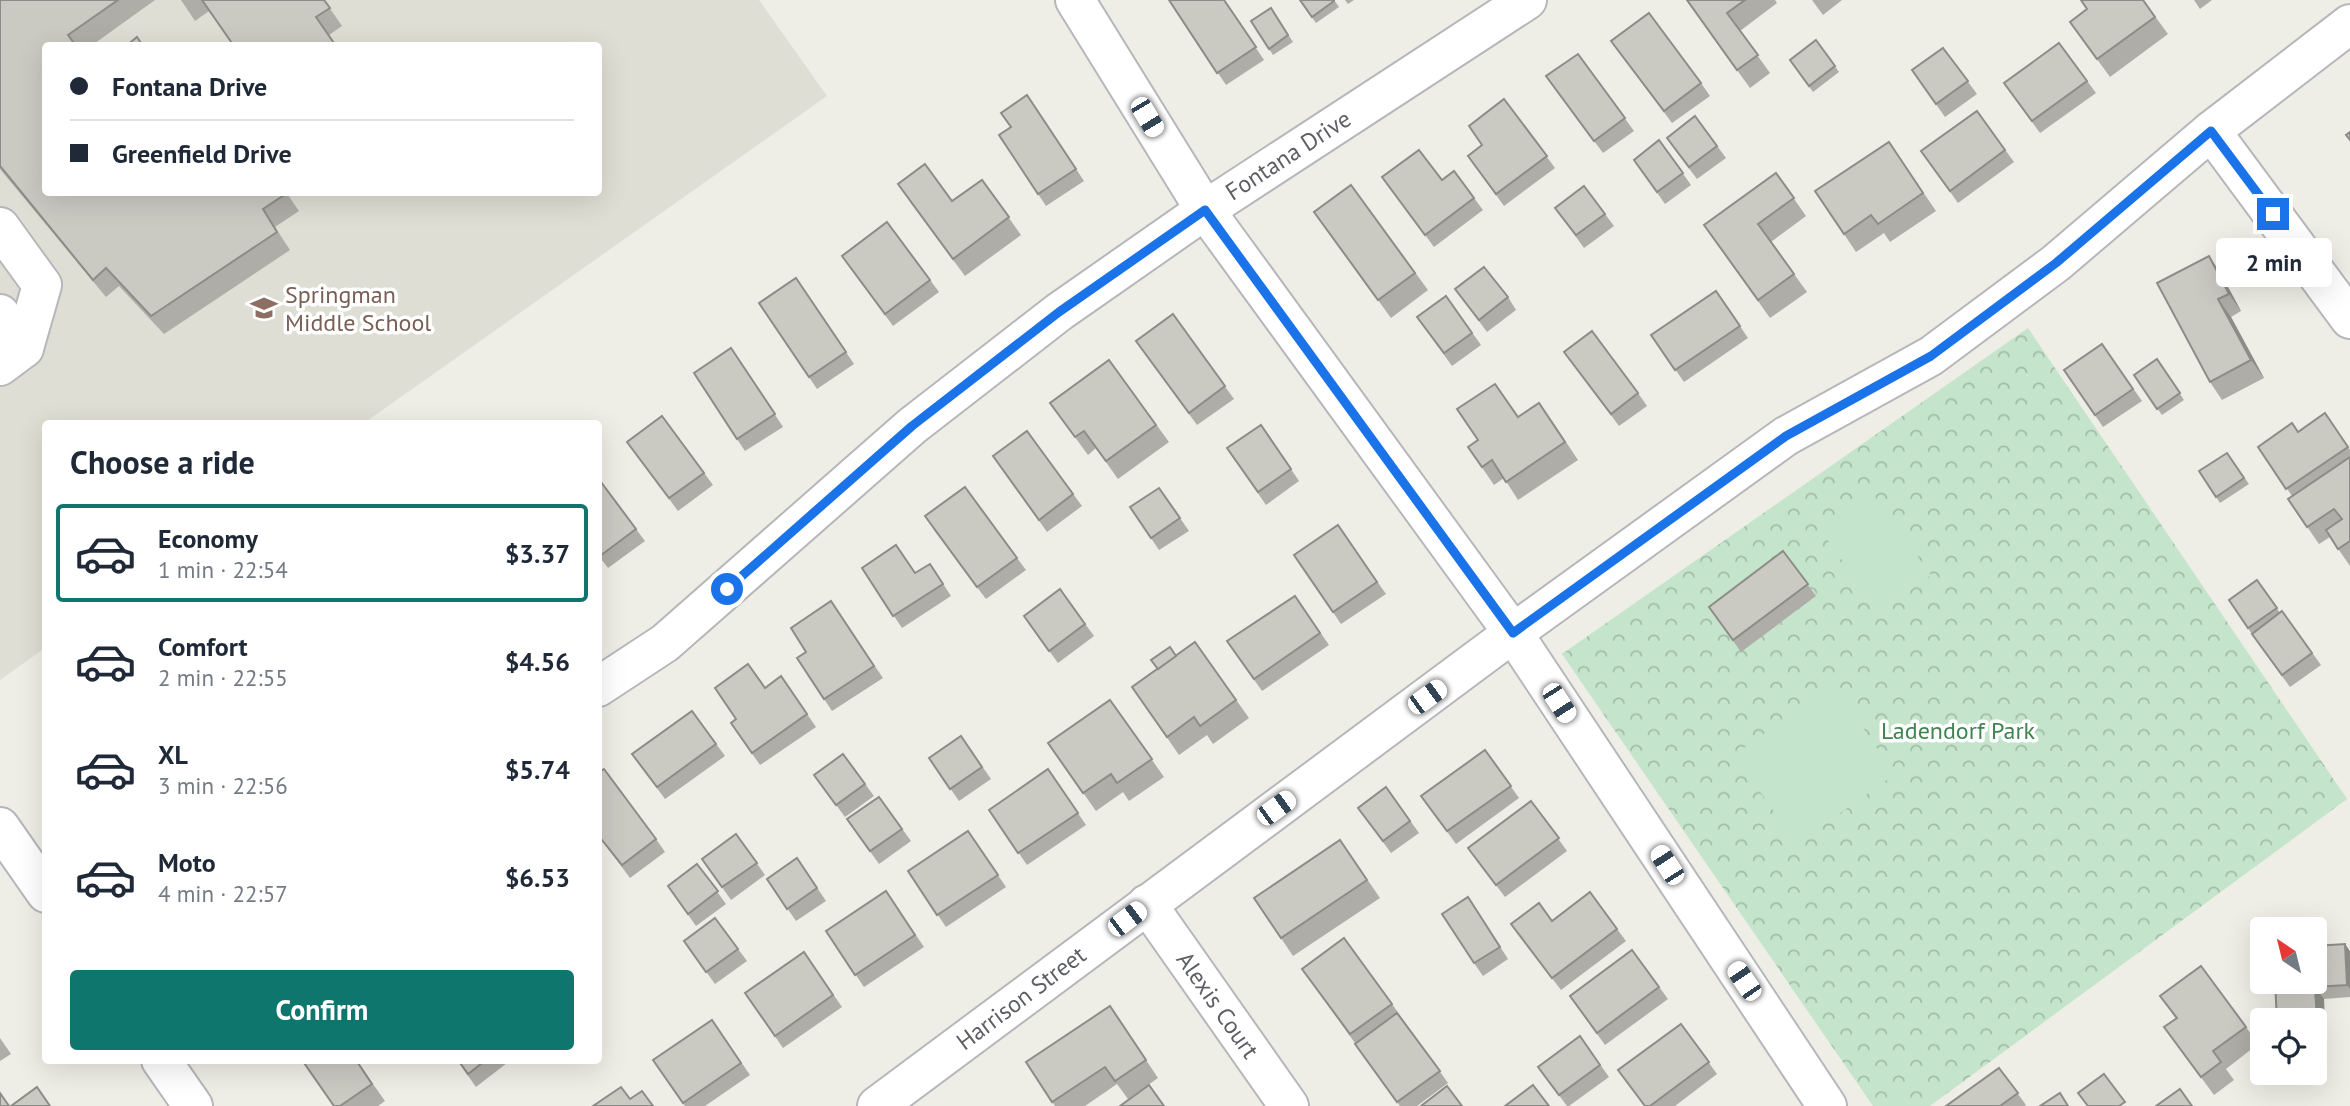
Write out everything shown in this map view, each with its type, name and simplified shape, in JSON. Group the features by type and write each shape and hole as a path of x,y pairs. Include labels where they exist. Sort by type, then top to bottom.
{"street":[{"path":"1075,0 1205,210 1513,633 1827,1106"},
{"name":"Fontana Drive","path":"602,684 665,643 912,426 1059,312 1205,210 1527,0"},
{"name":"Harrison Street","path":"877,1106 1513,633 1786,436 1931,356 2056,263 2211,131 2350,24"},
{"path":"2211,131 2350,319"},
{"path":"0,228 43,285 12,357"},
{"path":"0,314 12,357"},
{"path":"0,827 42,886"},
{"name":"Alexis Court","path":"1147,904 1289,1106"},
{"path":"164,1064 193,1106"}],"shaded area":[{"name":"Springman Middle School","path":"0,0 759,0 827,96 368,420 42,420 42,650 0,680"}],"green space":[{"name":"Ladendorf Park","path":"2028,328 2347,799 1930,1106 1873,1106 1562,654"},
{"path":"1873,494 1931,575 1880,613 1822,532"},
{"path":"1833,685 1895,774 1797,844 1734,755"}],"building":[{"name":"Springman Middle School","path":"0,0 118,0 68,35 73,42 42,42 42,196 282,196 263,209 277,232 151,316 106,268 93,280 0,166"},
{"path":"202,0 324,0 330,8 316,17 333,42 231,42"},
{"path":"1169,0 1224,0 1256,47 1217,73"},
{"path":"1300,0 1334,0 1334,1 1312,17"},
{"path":"1687,0 1745,0 1727,13 1758,55 1737,70"},
{"path":"2081,0 2143,0 2155,17 2097,59 2070,22 2087,9"},
{"path":"1271,8 1288,35 1269,49 1251,21"},
{"path":"1649,13 1701,83 1664,111 1611,41"},
{"path":"1816,40 1835,66 1809,86 1790,60"},
{"path":"2059,43 2087,81 2032,121 2004,83"},
{"path":"1943,48 1968,81 1936,104 1912,70"},
{"path":"1578,54 1625,118 1594,141 1546,76"},
{"path":"1027,95 1076,169 1038,194 999,135 1011,127 1001,113"},
{"path":"1504,99 1547,156 1496,194 1468,156 1482,145 1469,126"},
{"path":"1977,111 2005,150 1950,191 1921,151"},
{"path":"1695,116 1717,146 1689,167 1667,138"},
{"path":"1659,140 1683,173 1657,192 1634,160"},
{"path":"1889,142 1923,193 1878,224 1871,215 1844,234 1815,191"},
{"path":"1419,150 1442,180 1454,171 1474,198 1425,235 1382,177"},
{"path":"925,164 952,201 982,180 1009,217 953,259 898,184"},
{"path":"1776,173 1794,198 1758,224 1794,274 1758,300 1704,225"},
{"path":"1351,185 1415,273 1378,300 1314,212"},
{"path":"1584,186 1605,214 1576,235 1555,208"},
{"path":"887,222 930,280 885,314 842,256"},
{"path":"2209,256 2229,294 2218,299 2251,360 2210,382 2157,283"},
{"path":"1484,267 1508,297 1479,320 1455,289"},
{"path":"796,278 846,352 809,377 759,303"},
{"path":"1716,291 1740,326 1675,370 1651,335"},
{"path":"1446,296 1472,333 1444,353 1417,317"},
{"path":"1173,314 1225,386 1189,413 1136,341"},
{"path":"1592,331 1638,393 1611,414 1564,352"},
{"path":"2102,344 2133,389 2095,415 2064,370"},
{"path":"731,348 775,414 737,439 694,373"},
{"path":"2157,359 2180,393 2157,409 2134,375"},
{"path":"1109,360 1156,425 1106,461 1084,431 1075,437 1050,403"},
{"path":"1495,384 1518,417 1539,403 1565,442 1506,482 1492,460 1482,467 1468,447 1478,440 1457,409"},
{"path":"2325,413 2348,447 2286,489 2258,447 2292,423 2298,432"},
{"path":"662,416 704,473 669,498 627,442"},
{"path":"1261,425 1291,469 1258,492 1227,448"},
{"path":"1027,431 1073,494 1039,520 993,456"},
{"path":"2227,453 2244,478 2216,497 2199,471"},
{"path":"2350,457 2350,541 2338,549 2326,530 2342,519 2334,509 2307,527 2288,499"},
{"path":"602,483 636,529 602,554"},
{"path":"965,487 1017,558 977,587 925,516"},
{"path":"1159,488 1180,518 1151,538 1130,507"},
{"path":"1338,525 1377,582 1333,612 1294,555"},
{"path":"896,545 915,573 930,564 943,584 893,616 862,568"},
{"path":"1783,551 1808,584 1733,640 1709,607"},
{"path":"2257,580 2277,608 2248,628 2229,600"},
{"path":"1060,589 1085,624 1049,651 1024,616"},
{"path":"1295,596 1320,633 1254,679 1227,641"},
{"path":"831,601 874,666 824,699 797,658 806,652 791,628"},
{"path":"2282,611 2312,653 2282,675 2252,634"},
{"path":"1195,642 1236,700 1200,726 1194,717 1167,737 1132,687"},
{"path":"1170,647 1176,656 1158,669 1151,660"},
{"path":"748,664 765,688 781,676 807,714 752,753 731,723 736,719 715,688"},
{"path":"1110,700 1152,759 1117,783 1111,774 1083,793 1048,743"},
{"path":"692,711 716,744 657,787 632,754"},
{"path":"961,736 982,767 950,789 929,758"},
{"path":"1485,750 1511,786 1447,831 1421,796"},
{"path":"843,754 865,784 836,805 814,775"},
{"path":"604,769 656,839 622,865 602,840"},
{"path":"1048,769 1078,813 1018,853 989,810"},
{"path":"1386,787 1410,821 1383,841 1358,808"},
{"path":"879,797 902,829 870,851 847,819"},
{"path":"1531,801 1559,838 1496,885 1468,848"},
{"path":"968,831 998,875 937,915 908,871"},
{"path":"736,834 757,863 722,887 702,859"},
{"path":"1340,840 1367,880 1281,938 1254,898"},
{"path":"797,858 817,888 787,909 767,879"},
{"path":"697,864 718,891 688,914 668,886"},
{"path":"886,891 915,935 855,975 826,931"},
{"path":"1590,892 1617,929 1552,978 1511,924 1539,903 1552,921"},
{"path":"1468,897 1500,947 1474,963 1442,914"},
{"path":"715,918 738,949 706,972 684,941"},
{"path":"1344,938 1392,1004 1350,1034 1302,969"},
{"path":"2345,944 2347,985 2328,986 2328,945"},
{"path":"1632,950 1659,987 1597,1033 1570,996"},
{"path":"804,952 833,995 775,1036 745,993"},
{"path":"2201,966 2246,1027 2213,1051 2221,1062 2201,1077 2164,1027 2177,1018 2160,996"},
{"path":"2276,994 2315,994 2316,1008 2276,1008"},
{"path":"1110,1006 1146,1060 1115,1081 1105,1067 1052,1102 1026,1062"},
{"path":"1397,1013 1440,1071 1397,1102 1355,1044"},
{"path":"712,1020 741,1063 683,1103 653,1060"},
{"path":"1681,1024 1709,1062 1650,1106 1645,1106 1618,1070"},
{"path":"1580,1036 1600,1065 1559,1095 1538,1067"},
{"path":"305,1064 359,1064 372,1084 340,1106 334,1106"},
{"path":"461,1064 481,1064 468,1074"},
{"path":"1999,1068 2018,1093 2000,1106 1946,1106"},
{"path":"2104,1074 2125,1102 2119,1106 2088,1106 2078,1093"},
{"path":"1149,1085 1164,1106 1120,1106"},
{"path":"1533,1085 1549,1106 1505,1106"},
{"path":"1447,1086 1462,1106 1421,1106"},
{"path":"37,1087 50,1106 11,1106"},
{"path":"621,1087 630,1099 642,1091 653,1106 593,1106"},
{"path":"2180,1089 2192,1106 2156,1106"},
{"path":"0,1093 9,1106 0,1106"},
{"path":"2060,1093 2068,1106 2040,1106"}],"place":[{"name":"Springman Middle School","path":"264,308"}],"route":[{"path":"727,589 912,426 1059,312 1205,210 1513,633 1786,436 1931,356 2056,263 2211,131 2273,214"}]}
